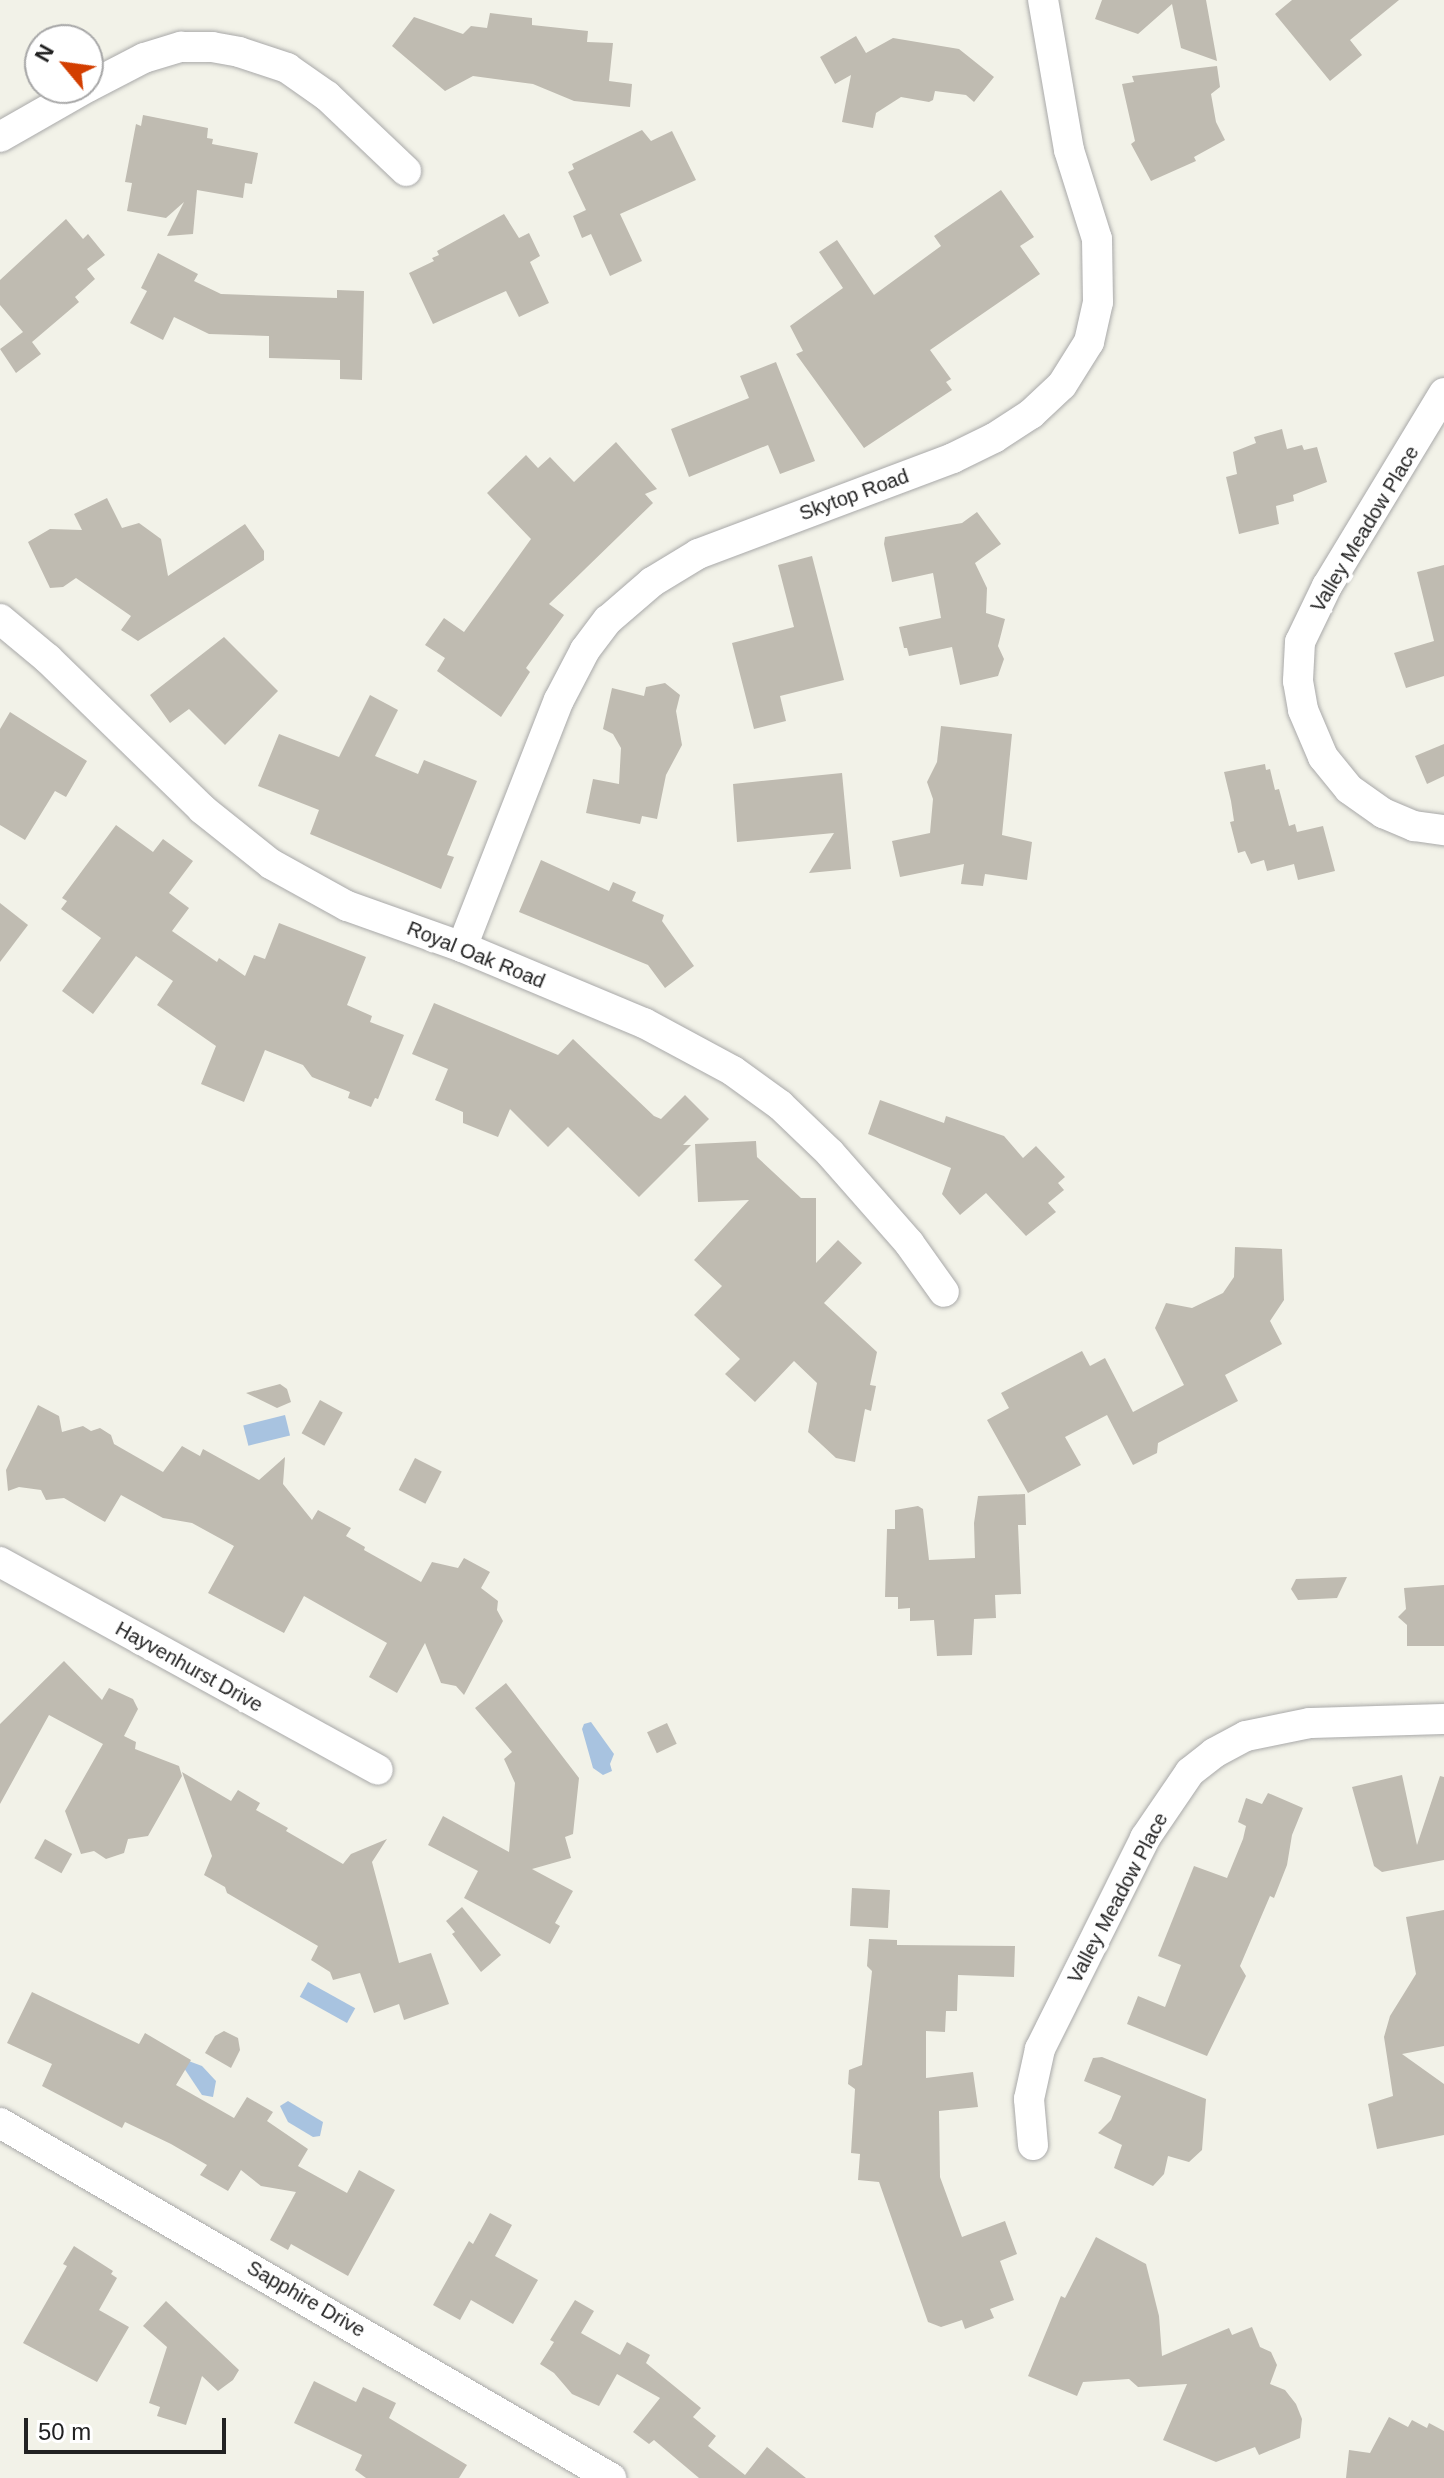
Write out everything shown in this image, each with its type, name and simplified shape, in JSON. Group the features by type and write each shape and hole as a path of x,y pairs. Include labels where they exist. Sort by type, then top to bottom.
{"street":[{"name":"Skytop Road","path":"462,947 559,700 585,650 608,620 652,582 698,554 953,458 994,438 1031,414 1062,385 1089,342 1098,302 1097,239 1069,150 1043,0"},
{"path":"104,78 144,58 181,47 239,52 287,68 327,96 406,171"},
{"path":"0,137 57,104"},
{"name":"Valley Meadow Place","path":"1444,393 1327,586 1300,642 1298,681 1303,710 1323,757 1349,789 1383,813 1414,826 1444,830"},
{"name":"Royal Oak Road","path":"0,619 48,659 202,809 271,864 347,906 462,947 644,1023 733,1071 780,1105 830,1153 901,1234 944,1292"},
{"name":"Hayvenhurst Drive","path":"0,1562 378,1770"},
{"name":"Valley Meadow Place","path":"1033,2145 1029,2099 1040,2049 1145,1838 1190,1772 1214,1753 1246,1736 1310,1723 1444,1719"},
{"name":"Sapphire Drive","path":"0,2123 611,2478"}],"water":[{"path":"285,1415 290,1435 248,1446 243,1425"},
{"path":"591,1722 614,1754 610,1764 612,1771 603,1775 593,1768 582,1729 584,1724"},
{"path":"308,1982 355,2008 347,2023 300,1997"},
{"path":"186,2060 202,2066 216,2081 213,2097 202,2095 182,2065"},
{"path":"288,2101 323,2122 320,2136 313,2137 288,2122 280,2106"}],"building":[{"path":"1102,0 1206,0 1217,61 1181,48 1172,4 1138,34 1095,19"},
{"path":"1292,0 1399,0 1350,40 1362,55 1330,81 1275,14"},
{"path":"490,13 532,18 532,25 588,31 587,42 613,43 609,81 632,84 630,107 574,101 533,84 473,76 445,91 392,46 414,17 463,34 471,26 487,28"},
{"path":"856,36 866,53 893,38 959,49 994,77 974,102 966,95 935,91 933,100 929,102 901,97 876,113 873,128 842,122 851,75 835,84 820,57"},
{"path":"1217,66 1220,87 1211,94 1216,122 1225,140 1194,157 1196,161 1151,181 1131,144 1135,141 1122,84 1134,82 1132,76"},
{"path":"143,115 208,128 207,138 213,139 212,144 258,153 252,184 245,183 243,198 197,190 193,234 167,236 184,202 166,218 127,211 132,183 125,182 136,124 141,126"},
{"path":"642,130 651,141 672,131 696,180 620,214 642,261 610,276 591,234 582,238 573,216 586,210 568,172 574,169 572,164"},
{"path":"1001,190 1034,237 1020,246 1040,274 930,350 951,379 946,382 952,390 864,448 796,354 803,351 790,326 843,288 819,252 837,240 874,295 941,246 934,236"},
{"path":"504,214 519,238 529,233 540,256 530,262 549,303 519,317 506,291 433,324 409,273 434,261 432,258 439,255 437,251"},
{"path":"66,219 83,239 88,234 105,255 87,269 95,279 75,297 79,302 32,342 41,354 16,373 0,349 23,332 0,305 0,280"},
{"path":"158,253 198,274 194,281 221,294 337,298 337,290 364,291 362,380 340,379 340,360 269,358 269,336 209,334 174,317 163,340 130,323 147,291 141,288"},
{"path":"776,362 815,461 780,474 768,445 689,477 671,429 749,398 740,376"},
{"path":"1282,429 1287,449 1302,445 1304,450 1317,447 1327,482 1293,495 1294,501 1276,506 1279,524 1239,534 1226,477 1237,474 1233,452 1256,443 1254,437"},
{"path":"616,442 657,489 645,494 653,503 549,604 564,615 526,668 530,672 501,717 437,671 445,658 425,645 444,618 464,632 531,539 487,493 526,455 538,468 550,457 574,482"},
{"path":"107,498 122,528 139,523 161,539 168,576 245,524 264,551 264,560 138,641 121,630 131,616 76,578 63,587 50,588 28,542 50,529 82,530 74,514"},
{"path":"977,512 1001,544 975,563 987,588 986,613 1005,619 998,646 1004,659 998,676 960,685 952,647 909,656 907,648 904,648 899,627 941,618 933,573 892,582 884,544 885,537 962,523"},
{"path":"812,556 844,680 780,696 786,721 754,729 732,643 794,627 778,565"},
{"path":"1444,565 1444,676 1406,688 1394,653 1434,641 1417,572"},
{"path":"224,637 278,691 225,745 189,709 170,723 150,695"},
{"path":"665,683 680,695 676,711 682,745 666,775 657,819 642,816 640,824 586,813 593,779 619,784 621,748 613,734 603,729 612,688 644,696 646,687"},
{"path":"370,695 398,710 375,756 418,774 424,760 477,781 447,855 454,857 441,889 310,834 319,810 258,786 279,734 339,757"},
{"path":"10,712 87,761 66,797 55,791 25,840 0,825 0,729"},
{"path":"941,726 1012,734 1002,835 1032,842 1027,880 985,874 983,886 961,884 964,864 900,877 892,841 930,833 933,799 927,782 937,762"},
{"path":"1444,744 1444,776 1427,784 1415,756"},
{"path":"1265,764 1266,770 1270,769 1275,790 1279,789 1289,826 1295,824 1297,832 1323,826 1335,871 1298,880 1294,864 1267,871 1264,860 1251,864 1245,851 1238,853 1230,822 1234,821 1224,772"},
{"path":"842,773 851,869 809,873 834,833 737,842 733,784"},
{"path":"116,825 153,852 163,839 193,861 169,893 189,908 172,931 217,962 219,958 245,976 254,955 265,959 279,923 366,957 347,1005 372,1016 370,1022 404,1035 378,1099 375,1098 371,1107 348,1098 350,1092 312,1077 303,1065 265,1050 244,1102 201,1084 216,1046 157,1005 173,981 136,956 93,1014 62,991 101,938 61,909 67,901 62,898"},
{"path":"541,860 609,891 613,882 636,892 632,901 664,915 662,921 694,966 665,988 648,965 519,912"},
{"path":"0,903 28,925 0,962"},
{"path":"434,1003 558,1055 573,1039 654,1116 661,1119 685,1095 709,1119 683,1145 691,1145 639,1197 568,1127 548,1147 510,1109 498,1137 463,1123 463,1112 435,1100 448,1069 412,1054"},
{"path":"880,1100 944,1123 946,1116 1004,1136 1023,1158 1036,1146 1065,1177 1058,1183 1064,1190 1048,1203 1056,1212 1026,1236 986,1193 960,1215 942,1194 951,1168 868,1134"},
{"path":"756,1141 757,1157 801,1198 816,1198 816,1263 838,1240 862,1263 824,1303 877,1352 870,1385 876,1386 871,1411 865,1409 855,1462 836,1458 808,1432 817,1383 794,1361 755,1402 725,1374 740,1359 694,1315 722,1286 694,1260 749,1200 698,1202 695,1144"},
{"path":"1235,1247 1282,1249 1284,1300 1270,1321 1282,1344 1225,1375 1238,1401 1158,1443 1157,1453 1133,1465 1107,1415 1065,1437 1081,1465 1028,1493 987,1420 1009,1408 1001,1393 1082,1351 1090,1366 1105,1358 1133,1412 1184,1385 1155,1328 1166,1303 1192,1308 1223,1293 1234,1277"},
{"path":"280,1384 287,1389 291,1402 277,1408 246,1393"},
{"path":"320,1400 343,1413 324,1446 302,1433"},
{"path":"38,1405 59,1416 62,1432 83,1426 91,1431 100,1428 111,1435 114,1444 163,1472 182,1446 200,1456 203,1449 259,1480 285,1457 283,1484 312,1520 318,1510 351,1528 346,1536 365,1547 364,1550 421,1582 432,1562 458,1568 464,1558 490,1572 481,1588 498,1601 497,1610 503,1621 464,1695 456,1686 441,1683 425,1643 397,1693 369,1677 387,1643 304,1596 284,1633 208,1593 234,1546 192,1523 163,1518 121,1495 105,1522 64,1498 46,1500 41,1490 19,1487 8,1491 6,1470"},
{"path":"415,1458 442,1472 425,1504 399,1490"},
{"path":"1025,1494 1026,1525 1018,1525 1021,1594 995,1595 996,1618 974,1619 972,1655 937,1656 934,1620 910,1621 910,1608 898,1609 898,1597 885,1597 887,1529 895,1529 895,1510 918,1506 923,1509 929,1560 975,1558 974,1523 978,1496"},
{"path":"1347,1577 1337,1598 1298,1600 1291,1589 1296,1579"},
{"path":"1444,1585 1444,1646 1407,1646 1407,1625 1398,1617 1406,1609 1404,1588"},
{"path":"64,1661 102,1700 109,1688 133,1699 138,1709 124,1736 136,1742 135,1749 179,1766 182,1776 148,1836 128,1839 124,1853 106,1859 94,1851 81,1854 65,1811 103,1744 49,1715 0,1804 0,1724"},
{"path":"506,1683 579,1778 573,1834 565,1837 571,1858 532,1869 573,1891 555,1923 560,1926 550,1944 464,1898 478,1871 428,1845 443,1816 509,1852 515,1783 504,1759 512,1752 475,1708"},
{"path":"667,1723 677,1744 657,1753 647,1732"},
{"path":"182,1772 231,1801 238,1790 260,1803 256,1810 343,1864 351,1854 387,1839 372,1862 399,1963 431,1953 449,2004 404,2020 399,2004 374,2013 360,1973 333,1980 330,1972 311,1960 318,1946 227,1893 225,1887 204,1875 212,1856"},
{"path":"1402,1775 1417,1845 1440,1776 1444,1777 1444,1860 1382,1872 1374,1866 1352,1787"},
{"path":"1268,1793 1303,1808 1274,1898 1270,1896 1240,1966 1246,1976 1207,2056 1127,2024 1138,1996 1165,2007 1181,1965 1158,1956 1194,1866 1227,1878 1243,1839 1246,1826 1238,1822 1246,1798 1262,1804"},
{"path":"45,1839 72,1854 61,1873 34,1858"},
{"path":"852,1888 890,1890 888,1928 850,1926"},
{"path":"462,1907 501,1955 481,1972 452,1934 455,1932 446,1921"},
{"path":"1444,1910 1444,2046 1402,2054 1444,2084 1444,2135 1377,2149 1368,2104 1393,2096 1384,2037 1390,2016 1416,1974 1406,1917"},
{"path":"869,1939 897,1940 897,1945 1015,1946 1014,1977 958,1975 957,2011 946,2011 945,2032 926,2031 926,2078 973,2072 978,2107 939,2111 940,2177 962,2237 1005,2221 1017,2254 1000,2261 1014,2300 990,2309 994,2318 965,2329 962,2320 941,2327 928,2322 879,2182 858,2180 860,2154 851,2153 855,2089 848,2084 849,2070 862,2065 872,1971 867,1966"},
{"path":"32,1992 139,2044 145,2033 191,2060 176,2085 234,2118 247,2097 273,2112 267,2121 308,2149 298,2166 347,2193 359,2170 395,2190 348,2276 291,2244 288,2250 270,2240 296,2192 261,2186 241,2170 228,2191 200,2175 207,2165 171,2144 125,2122 122,2128 42,2086 52,2064 7,2043"},
{"path":"224,2031 238,2038 240,2050 231,2068 205,2053 215,2036"},
{"path":"1102,2057 1206,2099 1202,2150 1189,2162 1168,2156 1164,2174 1153,2186 1114,2168 1122,2145 1098,2133 1111,2120 1121,2096 1084,2081 1093,2058"},
{"path":"490,2213 512,2225 495,2256 538,2280 513,2324 471,2300 460,2320 433,2305 469,2241 473,2244"},
{"path":"1096,2237 1146,2264 1159,2316 1162,2356 1229,2328 1232,2335 1252,2327 1260,2347 1271,2352 1277,2365 1270,2384 1285,2390 1296,2404 1302,2419 1300,2438 1259,2455 1255,2447 1216,2462 1163,2440 1187,2384 1138,2387 1129,2379 1083,2382 1077,2396 1028,2376 1061,2296 1065,2298"},
{"path":"74,2246 113,2271 111,2274 117,2278 99,2310 129,2327 97,2382 23,2343 67,2266 63,2264"},
{"path":"575,2300 594,2311 581,2333 620,2355 627,2342 650,2355 646,2363 701,2408 693,2417 716,2436 708,2446 745,2475 767,2447 806,2478 699,2478 654,2440 649,2444 633,2432 660,2398 617,2374 599,2406 572,2394 554,2373 540,2364 554,2342 550,2340"},
{"path":"166,2301 239,2370 233,2380 218,2391 202,2376 186,2425 157,2416 160,2407 149,2403 167,2347 143,2326"},
{"path":"314,2381 356,2402 363,2387 396,2403 389,2418 467,2465 459,2478 366,2478 355,2470 362,2455 294,2423"},
{"path":"1389,2417 1408,2427 1412,2420 1427,2428 1429,2423 1444,2431 1444,2478 1346,2478 1349,2450 1370,2453"}]}
